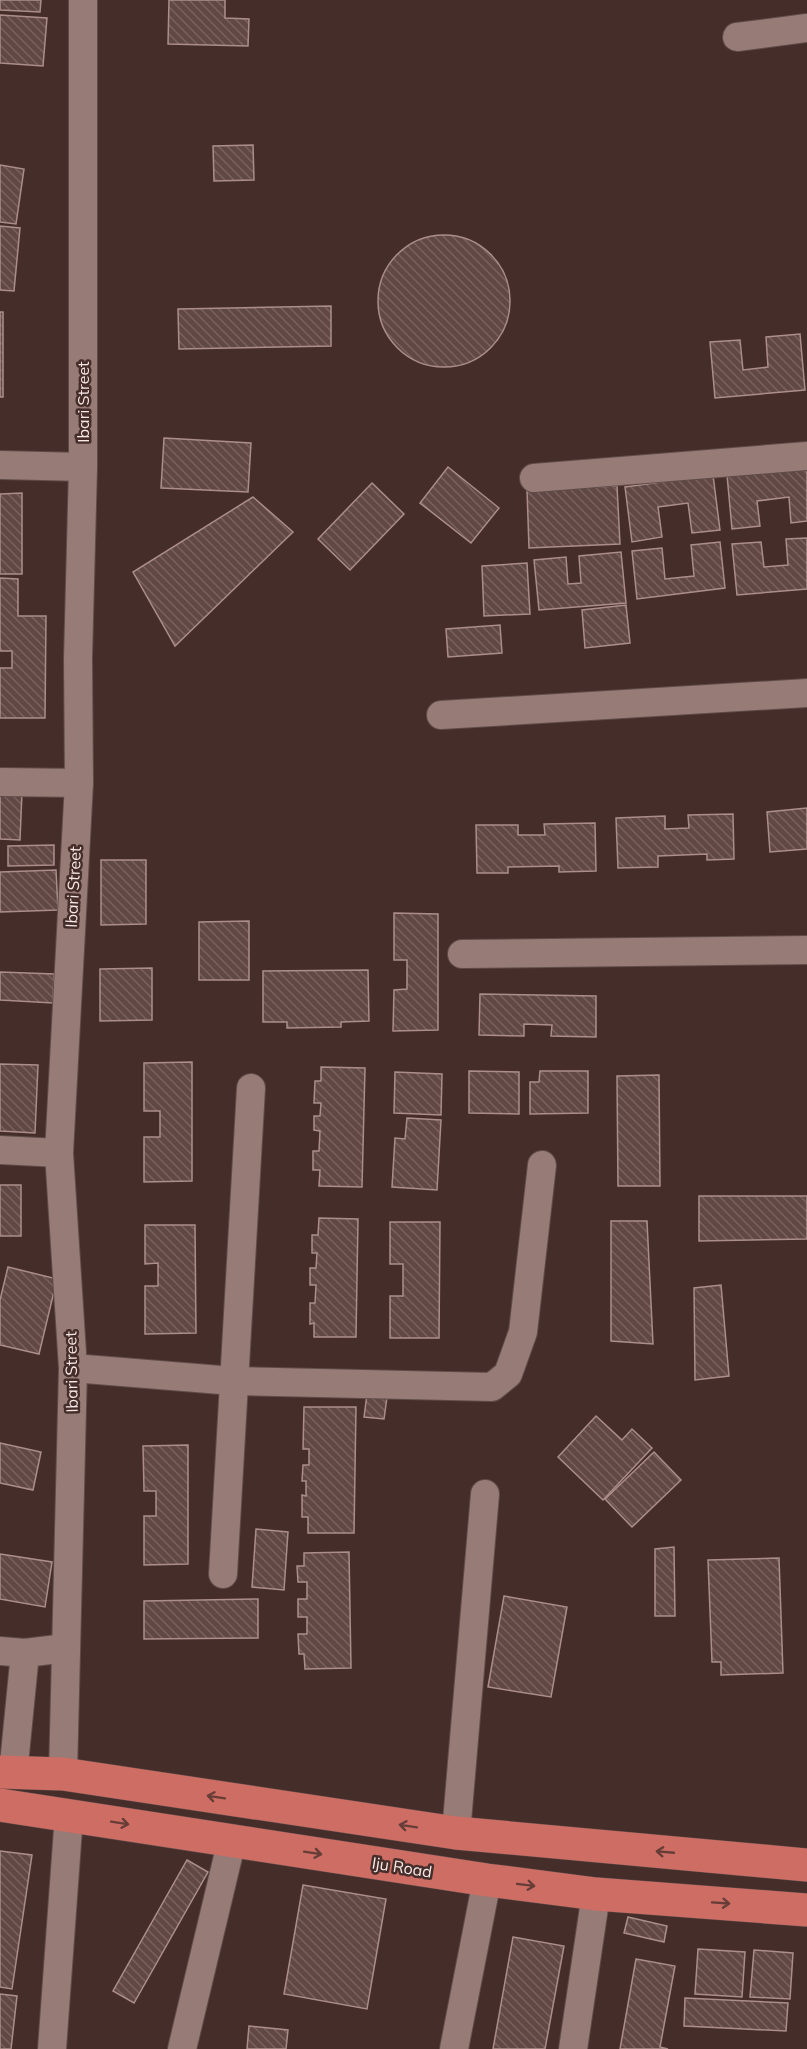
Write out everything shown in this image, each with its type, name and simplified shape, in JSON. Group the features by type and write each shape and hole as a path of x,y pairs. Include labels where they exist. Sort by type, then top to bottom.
{"main road":[{"path":"6,1773 63,1774 456,1833 807,1865"},
{"name":"Iju Road","path":"0,1805 488,1880 596,1894 807,1910"}],"street":[{"name":"Ibari Street","path":"63,1774 73,1368 59,1153 79,783 78,658 83,467 83,0"},
{"path":"736,36 807,28"},
{"path":"534,478 807,456"},
{"path":"0,465 83,467"},
{"path":"441,715 807,693"},
{"path":"0,782 79,783"},
{"path":"462,954 807,950"},
{"path":"223,1574 251,1088"},
{"path":"0,1150 59,1153"},
{"path":"73,1368 233,1381 492,1387 508,1374 523,1332 542,1165"},
{"path":"456,1833 485,1494"},
{"path":"6,1773 12,1652 66,1648"},
{"path":"52,2049 69,1815"},
{"path":"182,2049 232,1840"},
{"path":"454,2049 488,1880"},
{"path":"573,2049 596,1894"}],"building":[{"path":"0,0 41,0 40,12 0,10"},
{"path":"169,0 225,0 225,18 249,19 248,46 168,44"},
{"path":"0,15 47,18 43,66 0,63"},
{"path":"253,145 254,180 214,181 213,146"},
{"path":"0,165 24,169 16,224 0,222"},
{"path":"0,226 20,228 14,291 0,290"},
{"path":"444,235 469,240 491,254 505,276 510,301 505,326 491,348 469,362 444,367 419,362 397,348 383,326 378,301 383,276 397,254 419,240"},
{"path":"331,306 331,346 179,349 178,309"},
{"path":"0,312 3,312 3,397 0,397"},
{"path":"800,334 805,390 715,398 710,342 740,340 743,370 768,367 766,337"},
{"path":"164,438 251,443 248,492 161,488"},
{"path":"448,467 499,508 471,543 420,503"},
{"path":"807,467 807,521 791,523 789,497 757,501 760,526 732,529 727,475"},
{"path":"713,475 720,530 692,533 688,503 658,507 662,537 632,542 625,487"},
{"path":"372,483 404,514 350,570 318,539"},
{"path":"617,486 620,544 529,548 527,490"},
{"path":"22,493 22,574 0,574 0,494"},
{"path":"253,497 293,532 175,646 133,572"},
{"path":"807,538 807,589 737,595 732,544 761,542 764,567 788,565 786,539"},
{"path":"720,542 725,588 637,599 632,551 662,548 665,579 694,576 691,545"},
{"path":"621,552 626,603 539,610 534,560 566,557 568,584 581,583 579,556"},
{"path":"527,563 530,614 484,616 482,566"},
{"path":"0,578 18,579 18,616 46,616 45,718 0,718 0,668 12,668 12,651 0,651"},
{"path":"626,605 630,643 585,648 582,610"},
{"path":"500,625 502,653 448,657 446,629"},
{"path":"0,791 22,792 20,840 0,839"},
{"path":"807,808 807,849 770,852 767,812"},
{"path":"733,814 734,859 707,860 707,854 658,856 658,867 618,868 616,818 665,816 665,829 689,828 688,815"},
{"path":"595,823 596,871 559,872 559,866 508,867 508,873 477,873 476,825 518,825 518,835 545,835 544,824"},
{"path":"54,845 54,865 8,866 8,846"},
{"path":"101,860 146,860 146,924 101,925"},
{"path":"56,870 58,910 0,912 0,872"},
{"path":"394,913 438,914 438,1030 393,1031 394,990 407,989 407,960 394,960"},
{"path":"249,921 249,980 199,980 199,922"},
{"path":"152,968 152,1020 100,1021 100,969"},
{"path":"368,970 369,1021 341,1022 341,1027 287,1028 287,1022 263,1022 263,971"},
{"path":"0,972 54,974 53,1003 0,1000"},
{"path":"480,994 596,996 596,1037 551,1036 552,1025 524,1024 524,1036 479,1035"},
{"path":"192,1062 192,1181 144,1182 144,1137 160,1137 160,1111 144,1111 144,1063"},
{"path":"0,1064 38,1065 35,1133 0,1131"},
{"path":"321,1067 365,1068 362,1187 319,1186 320,1170 313,1170 313,1151 319,1151 320,1131 314,1130 314,1116 320,1116 321,1103 314,1103 315,1081 321,1081"},
{"path":"469,1071 519,1072 519,1114 469,1113"},
{"path":"540,1071 588,1071 588,1113 530,1114 530,1082 539,1082"},
{"path":"395,1072 442,1074 441,1115 394,1113"},
{"path":"659,1075 660,1186 618,1186 617,1076"},
{"path":"407,1118 441,1120 437,1190 392,1187 395,1138 405,1139"},
{"path":"0,1185 21,1185 21,1236 0,1236"},
{"path":"699,1196 807,1196 807,1239 699,1241"},
{"path":"319,1218 358,1219 356,1337 314,1337 314,1323 310,1324 310,1303 315,1303 316,1285 310,1285 310,1268 316,1268 317,1253 312,1253 312,1235 318,1235"},
{"path":"611,1221 647,1221 653,1344 611,1341"},
{"path":"390,1222 440,1222 439,1338 390,1338 390,1296 403,1296 403,1264 390,1264"},
{"path":"145,1225 195,1225 196,1333 145,1334 145,1286 158,1286 158,1263 145,1264"},
{"path":"8,1267 57,1279 39,1354 0,1345 0,1300"},
{"path":"721,1285 729,1376 695,1380 694,1288"},
{"path":"368,1387 388,1390 384,1419 364,1417"},
{"path":"304,1407 356,1407 354,1533 308,1533 308,1517 302,1517 302,1495 306,1496 306,1481 302,1481 303,1465 309,1465 309,1449 303,1449"},
{"path":"596,1416 622,1440 632,1429 652,1448 603,1500 558,1457"},
{"path":"0,1443 41,1452 33,1490 0,1483"},
{"path":"188,1445 188,1564 144,1565 144,1516 156,1516 156,1491 144,1491 143,1446"},
{"path":"654,1452 681,1480 632,1527 605,1499"},
{"path":"256,1529 288,1532 284,1590 252,1587"},
{"path":"674,1547 675,1616 655,1616 655,1549"},
{"path":"349,1552 351,1668 305,1669 304,1654 299,1654 298,1634 307,1634 307,1617 298,1617 298,1599 307,1599 307,1582 298,1582 297,1566 304,1566 304,1553"},
{"path":"0,1554 52,1562 45,1607 0,1599"},
{"path":"779,1558 783,1673 721,1675 721,1662 712,1662 708,1560"},
{"path":"504,1596 567,1607 551,1697 488,1687"},
{"path":"258,1599 258,1638 144,1639 144,1601"},
{"path":"0,1851 32,1855 12,1989 0,1987"},
{"path":"187,1860 208,1872 134,2003 113,1991"},
{"path":"303,1885 386,1899 367,2009 284,1994"},
{"path":"628,1917 667,1926 664,1942 624,1933"},
{"path":"513,1937 564,1946 545,2049 493,2049"},
{"path":"698,1949 745,1952 742,1997 695,1994"},
{"path":"754,1950 793,1953 790,1999 750,1997"},
{"path":"636,1959 675,1966 660,2047 668,2049 620,2049"},
{"path":"0,1994 17,1996 11,2049 0,2049"},
{"path":"685,1998 788,2003 786,2031 684,2026"},
{"path":"249,2026 288,2030 286,2049 247,2049"}]}
